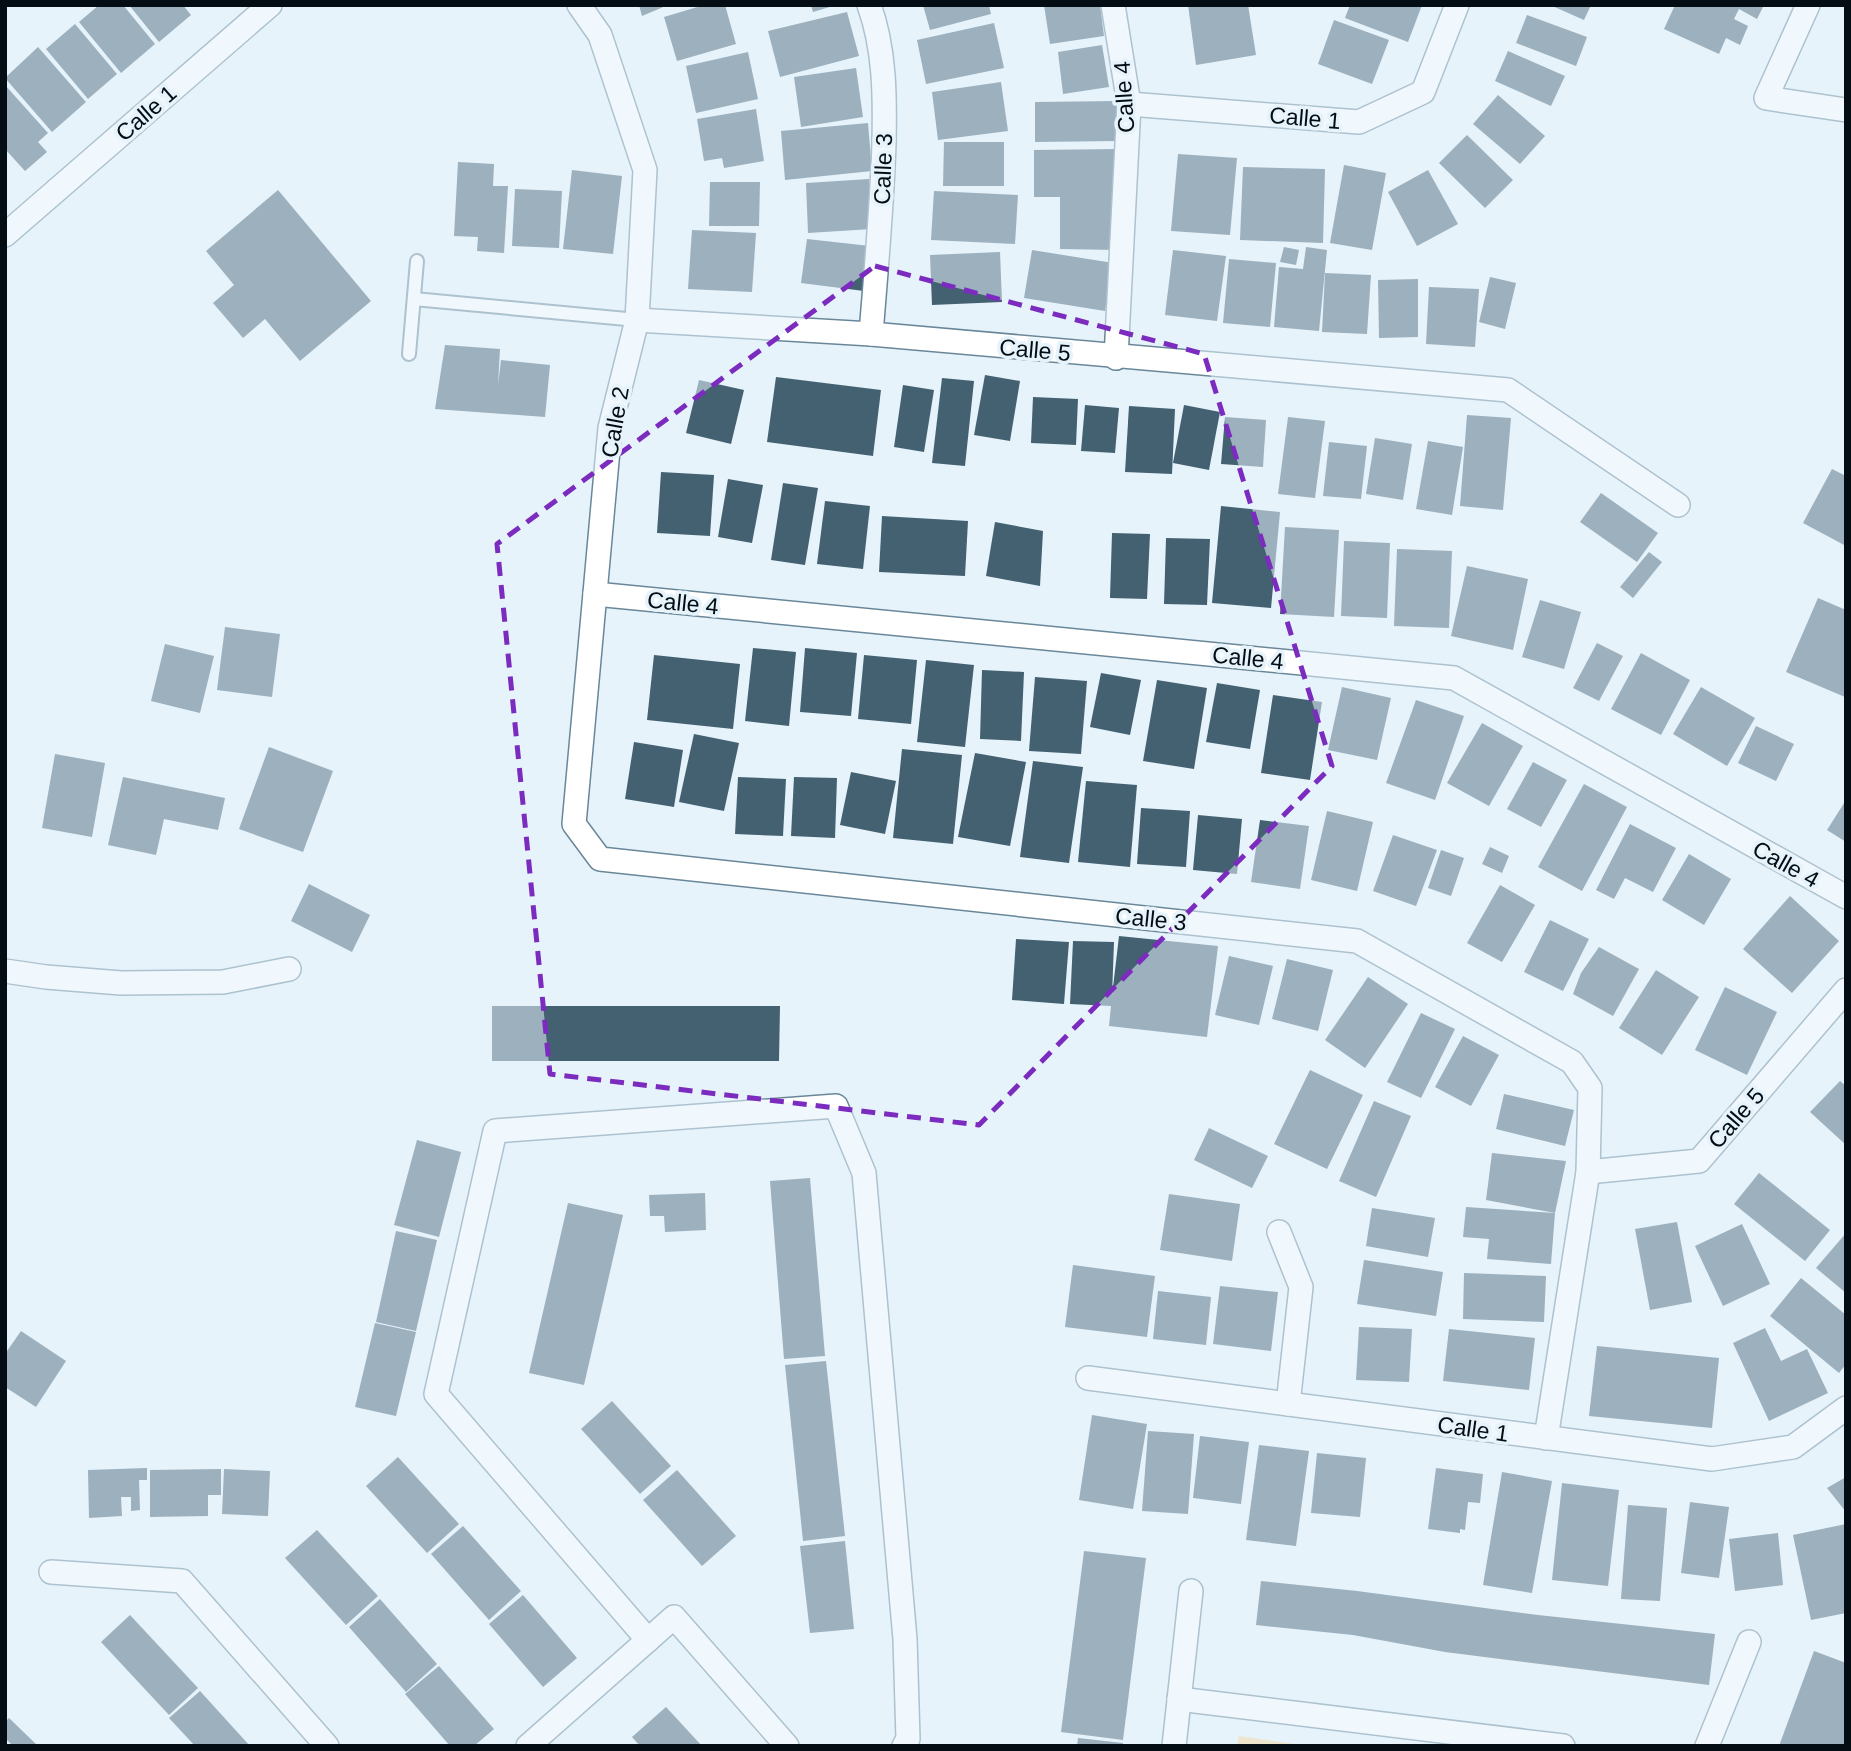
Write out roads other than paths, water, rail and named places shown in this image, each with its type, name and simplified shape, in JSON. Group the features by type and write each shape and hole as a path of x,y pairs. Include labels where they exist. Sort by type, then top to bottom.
{"street":[{"name":"Calle 1","path":"14,228 270,5"},
{"name":"Calle 2","path":"579,5 600,35 645,170 637,320 610,428 574,824 591,847"},
{"name":"Calle 3","path":"869,5 883,72 885,105 883,191 870,334"},
{"name":"Calle 4","path":"1113,5 1129,104 1116,358"},
{"name":"Calle 1","path":"1129,104 1359,122 1423,92 1457,5"},
{"path":"1808,5 1766,98 1846,110"},
{"name":"Calle 5","path":"637,320 870,334 1116,358 1508,390 1678,505"},
{"name":"Calle 4","path":"595,594 1454,678 1846,897"},
{"name":"Calle 3","path":"591,847 600,859 1357,941 1572,1062 1590,1088 1588,1172 1546,1438"},
{"path":"5,971 121,983 198,983 223,982 289,969"},
{"name":"Calle 5","path":"1588,1172 1699,1161 1846,990"},
{"path":"648,1640 436,1394 495,1131 836,1106 864,1172 905,1639 908,1739 904,1746"},
{"path":"1279,1232 1301,1287 1288,1404"},
{"name":"Calle 1","path":"1088,1378 1712,1459 1793,1447 1846,1408"},
{"path":"51,1572 182,1581 327,1746"},
{"path":"1174,1746 1191,1591"},
{"path":"544,1741 674,1617 787,1746"},
{"path":"1707,1746 1749,1642"},
{"path":"1179,1699 1524,1744 1563,1746"}],"lane":[{"path":"409,354 417,261"},
{"path":"414,299 637,320"}]}
